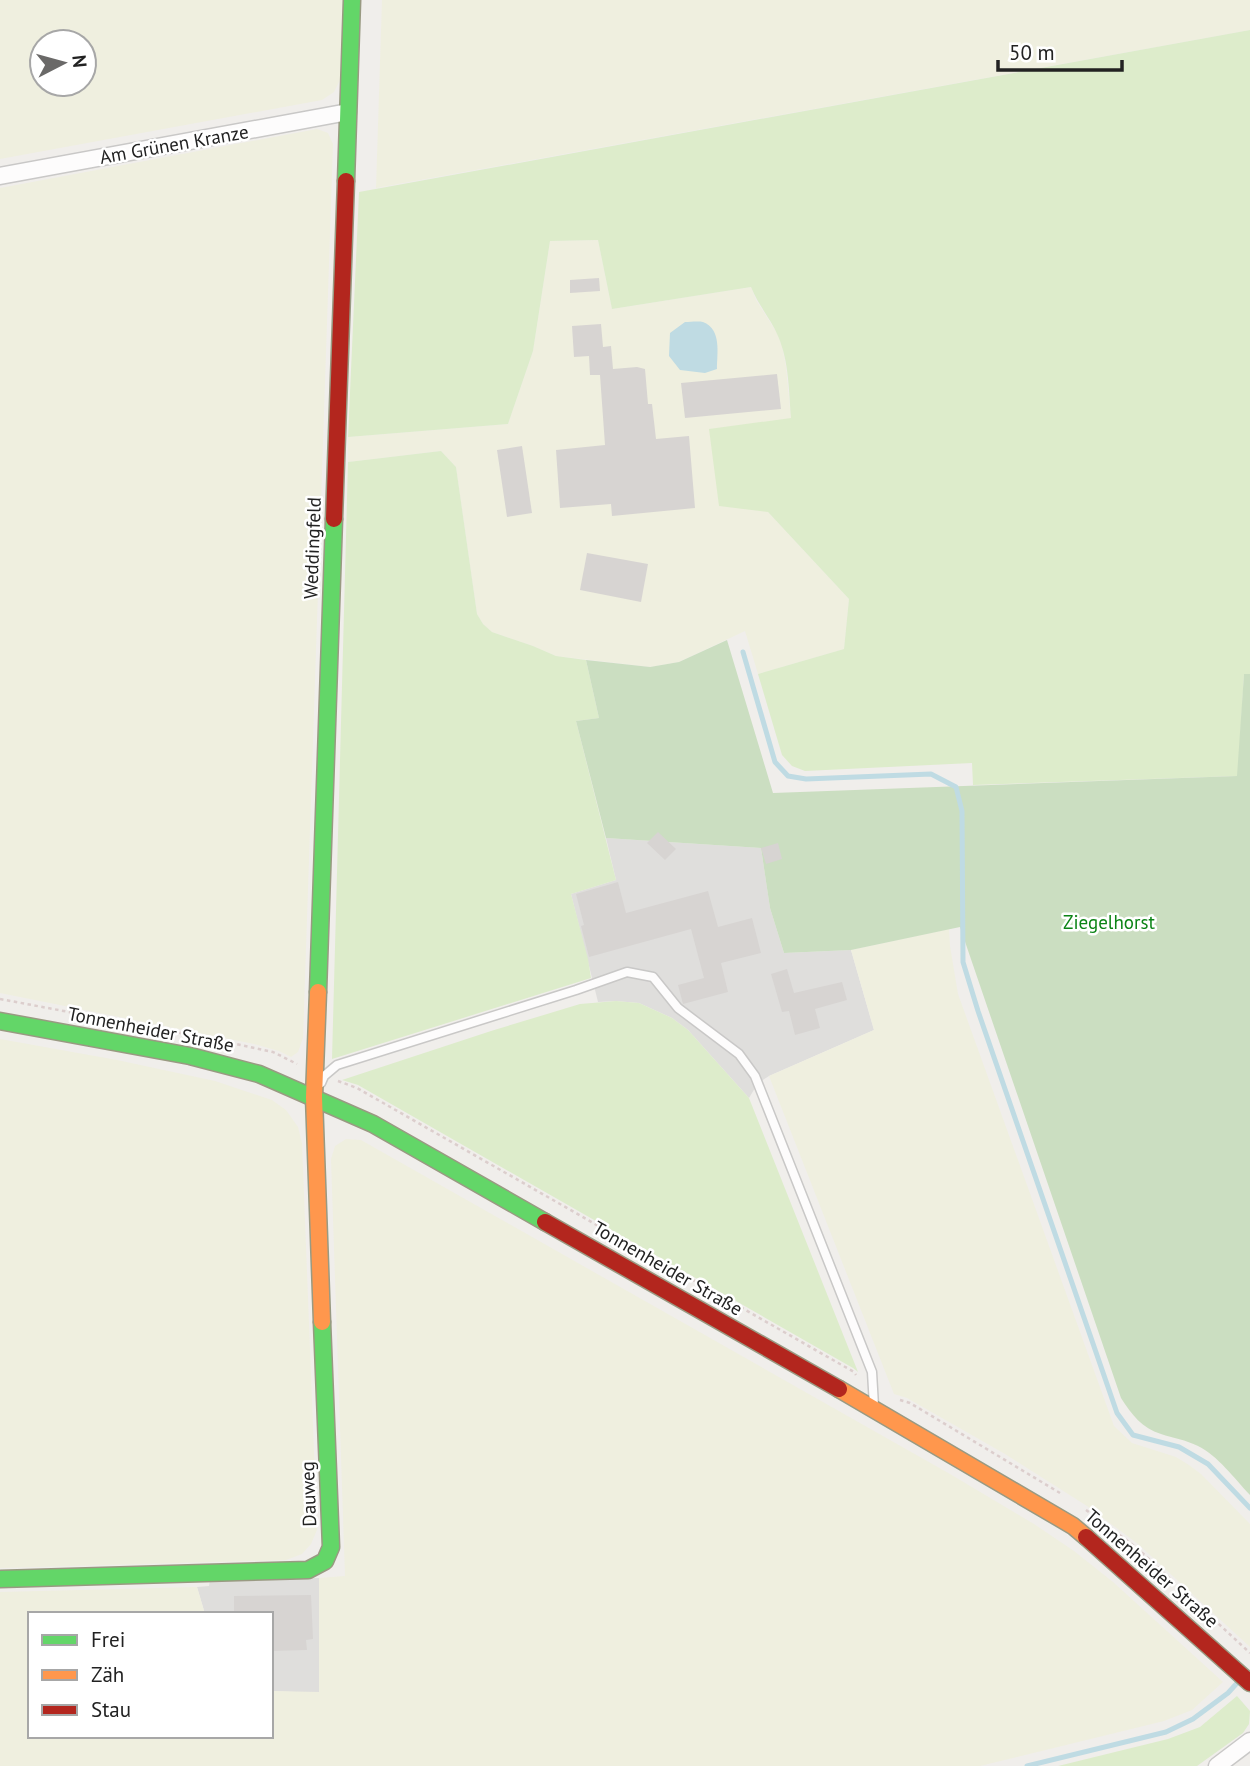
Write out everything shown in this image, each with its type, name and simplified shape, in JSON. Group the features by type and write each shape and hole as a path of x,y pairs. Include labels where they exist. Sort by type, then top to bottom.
{"street":[{"name":"Weddingfeld","path":"314,1097 352,0"},
{"name":"Am Grünen Kranze","path":"0,176 348,112"},
{"name":"Tonnenheider Straße","path":"0,1021 190,1056 259,1074 373,1124 874,1409 1073,1526 1250,1683"},
{"name":"Dauweg","path":"0,1579 308,1570 326,1561 331,1546 314,1097"},
{"path":"1217,1766 1250,1741"}],"lane":[{"path":"314,1097 324,1076 337,1065 627,972 653,977 678,1008 739,1054 755,1076 872,1372 874,1409"}],"shaded area":[{"path":"606,838 761,848 770,908 784,953 851,950 874,1030 769,1076 758,1083 749,1098 688,1030 672,1018 639,1003 598,1002 571,894 616,880"},
{"path":"319,1578 319,1693 273,1691 273,1612 204,1612 197,1587 209,1586 210,1580"}],"green space":[{"path":"0,0 342,0 340,80 334,92 322,100 0,159"},
{"path":"382,0 1250,0 1250,30 376,188"},
{"path":"1250,30 1250,674 1244,674 1238,776 973,785 972,763 805,771 792,766 782,755 758,674 844,649 849,599 768,512 719,506 709,429 791,418 788,377 782,346 751,287 612,309 598,240 550,241 533,351 508,424 348,437 359,192"},
{"path":"317,129 328,133 333,144 303,1038 298,1052 291,1057 254,1044 0,993 0,188"},
{"path":"598,240 612,309 751,287 782,346 791,419 768,512 849,599 844,649 758,674 745,631 679,662 650,667 556,656 492,632 477,614 456,467 441,451 348,462 348,437 508,424 533,351 550,241"},
{"path":"441,451 456,467 477,614 483,624 492,632 556,656 586,660 599,718 576,721 616,880 571,894 591,978 332,1059 348,462"},
{"name":"Ziegelhorst","path":"727,640 773,793 1237,776 1244,674 1250,674 1250,1495 1212,1455 1193,1444 1148,1428 1133,1415 1121,1398 960,927 851,950 784,953 770,908 761,848 606,838 576,721 599,718 586,660 650,667 679,662"},
{"path":"949,929 958,994 1114,1426 1132,1443 1176,1457 1189,1465 1250,1524 1250,1647 1138,1544 1087,1506 1005,1454 907,1398 894,1394 769,1076 874,1030 851,950"},
{"path":"616,1001 639,1003 672,1018 688,1030 749,1098 858,1372 358,1085 342,1080 580,1004"},
{"path":"0,1039 215,1081 272,1100 286,1110 298,1127 302,1143 317,1530 311,1544 302,1554 286,1560 0,1568"},
{"path":"346,1139 361,1140 1034,1524 1113,1582 1223,1682 1192,1710 1164,1721 980,1766 0,1766 0,1592 197,1587 204,1612 28,1612 28,1738 273,1738 273,1691 319,1692 319,1578 345,1576 331,1159 335,1146"},
{"path":"1237,1696 1250,1711 1249,1724 1243,1733 1197,1766 1058,1766 1168,1739 1200,1727"}],"water":[{"path":"685,322 703,322 713,330 717,342 717,369 705,373 680,370 669,356 670,333"}],"building":[{"path":"599,278 600,291 570,293 570,280"},
{"path":"601,324 603,347 611,346 613,369 645,369 648,404 652,404 656,439 689,436 695,508 612,516 611,504 560,508 556,450 605,445 600,375 590,375 589,356 574,357 572,326"},
{"path":"777,374 781,409 685,418 681,383"},
{"path":"522,446 532,513 507,517 497,450"},
{"path":"587,553 648,564 641,602 580,590"},
{"path":"658,832 676,849 665,860 647,843"},
{"path":"778,843 782,859 766,864 761,848"},
{"path":"618,882 626,913 708,891 718,927 752,918 761,953 721,963 728,992 683,1004 678,985 704,978 691,929 589,957 576,894"},
{"path":"787,969 794,993 842,982 847,1000 815,1009 820,1028 795,1035 789,1011 782,1012 771,974"},
{"path":"311,1595 313,1639 306,1640 307,1650 273,1651 273,1612 234,1612 234,1596"}],"waterway":[{"path":"743,652 775,762 788,776 806,779 931,774 956,787 962,811 963,962 1117,1413 1133,1435 1179,1447 1208,1464 1250,1508"},
{"path":"1027,1766 1166,1732 1193,1719 1228,1693 1238,1682"}],"traffic: fast":[{"path":"346,181 352,0"},
{"path":"318,992 334,519"},
{"path":"0,1021 190,1056 259,1074 373,1124 545,1222"},
{"path":"0,1579 308,1570 325,1561 331,1547 322,1322"}],"traffic: slow":[{"path":"318,992 314,1097 322,1322"},
{"path":"839,1389 1073,1526 1086,1537"}],"traffic: jam":[{"path":"334,519 346,181"},
{"path":"545,1222 839,1389"},
{"path":"1086,1537 1250,1683"}]}
